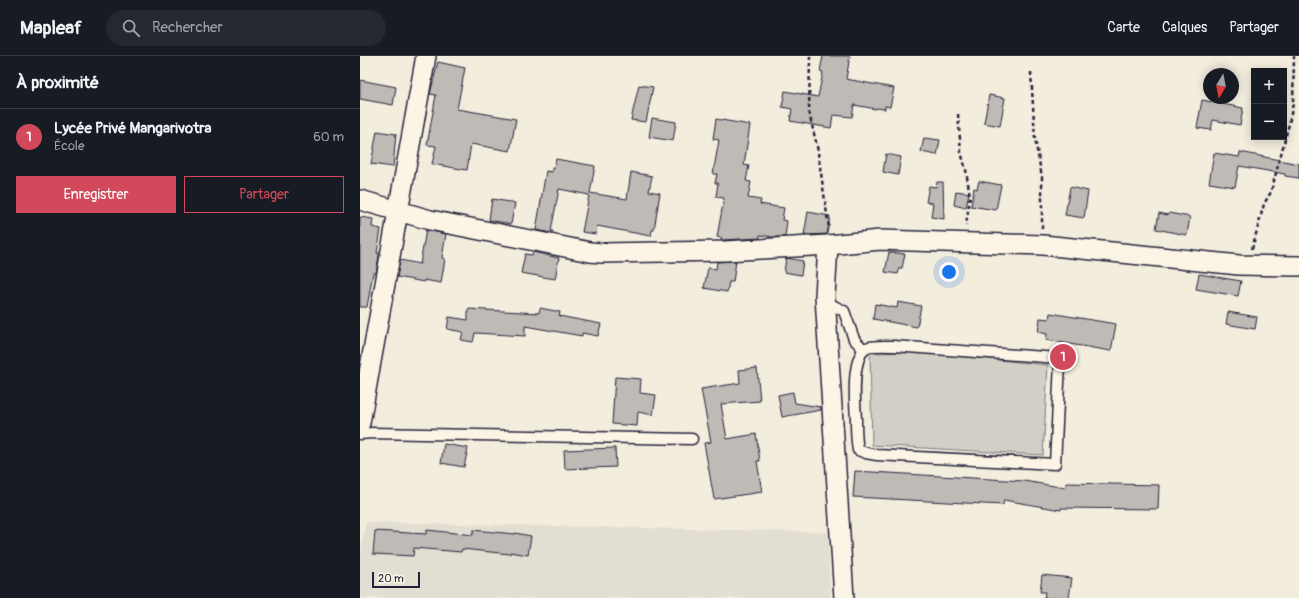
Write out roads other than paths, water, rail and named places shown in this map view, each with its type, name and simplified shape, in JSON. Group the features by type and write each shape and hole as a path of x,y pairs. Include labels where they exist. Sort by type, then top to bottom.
{"street":[{"path":"360,423 363,388 426,56"},
{"path":"360,200 430,220 590,252 725,251 830,245 880,240 1043,245 1248,265 1299,266"},
{"path":"830,245 825,288 844,598"}],"lane":[{"path":"826,302 844,311 854,340 864,350"},
{"path":"894,346 1058,358 1060,363 1056,464 877,455 866,454 858,450 855,380 858,362 864,350 868,347 894,346"},
{"path":"360,434 380,433 692,439"}],"place":[{"name":"Lycée Privé Mangarivotra","path":"1063,357"}]}
